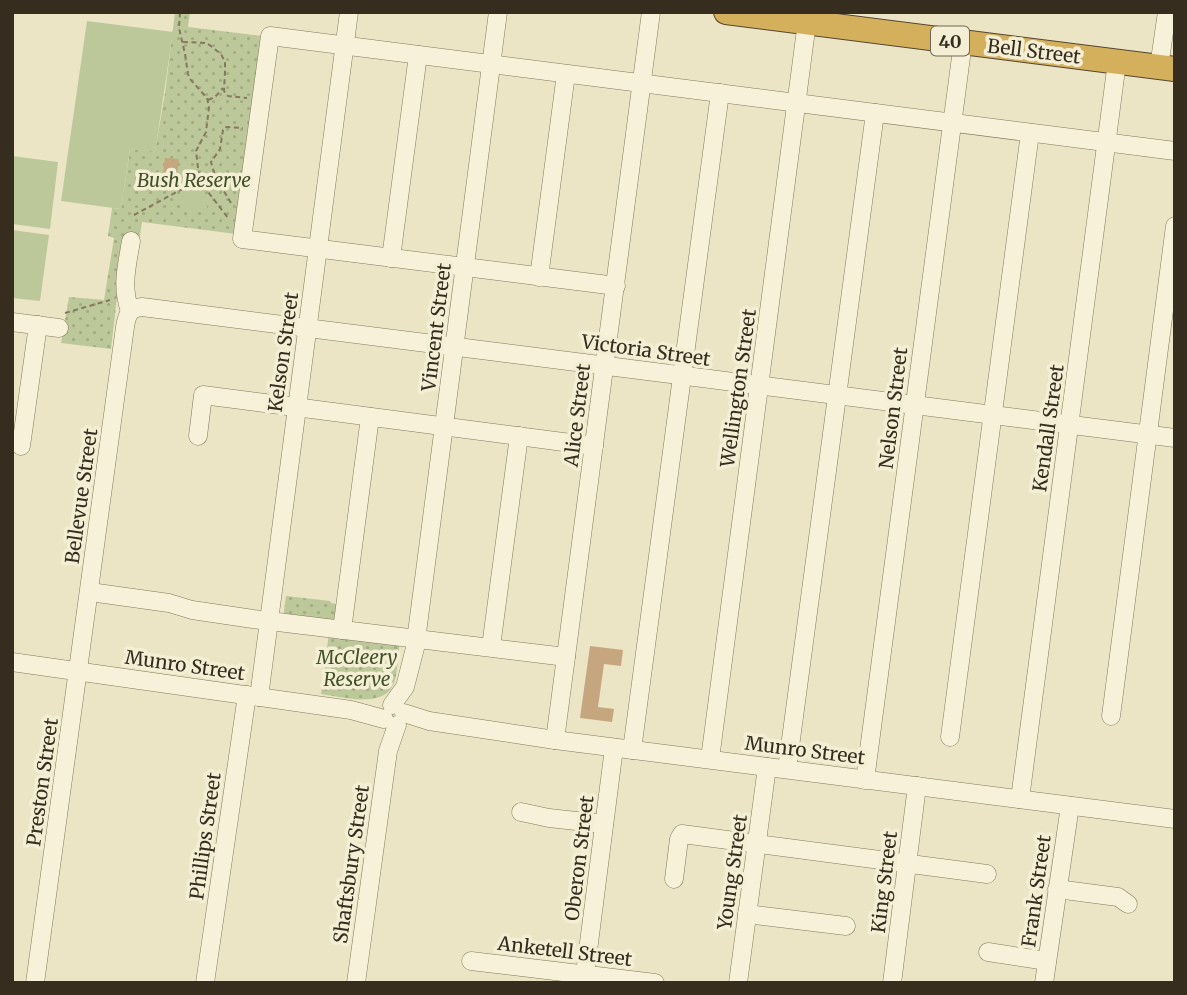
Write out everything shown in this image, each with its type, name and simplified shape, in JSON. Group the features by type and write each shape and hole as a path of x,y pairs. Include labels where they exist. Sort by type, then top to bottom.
{"highway":[{"name":"Bell Street","path":"726,12 1167,68"}],"street":[{"name":"Kelson Street","path":"253,696 269,620 349,12"},
{"name":"Vincent Street","path":"394,716 413,684 415,644 498,12"},
{"name":"Alice Street","path":"555,740 651,12"},
{"path":"1167,12 1167,68"},
{"name":"Wellington Street","path":"710,759 807,22"},
{"path":"615,286 242,239 270,36 1175,151"},
{"name":"Nelson Street","path":"865,779 962,42"},
{"path":"391,258 418,55"},
{"name":"Kendall Street","path":"1020,799 1117,62"},
{"path":"540,277 566,74"},
{"name":"Oberon Street","path":"585,974 604,824 623,749 682,376 720,93"},
{"path":"787,769 875,113"},
{"path":"950,737 1030,133"},
{"path":"1111,716 1175,226"},
{"path":"128,319 125,291 131,241"},
{"name":"Victoria Street","path":"128,319 142,307 1175,438"},
{"name":"Bellevue Street","path":"79,671 128,319"},
{"path":"12,322 38,325 60,320"},
{"path":"21,446 38,325"},
{"path":"198,436 203,395 594,446"},
{"path":"342,630 370,417"},
{"path":"491,648 519,436"},
{"path":"90,592 169,603 192,610 342,630 415,644 491,648 566,657"},
{"name":"Munro Street","path":"12,662 555,740 1175,819"},
{"name":"Preston Street","path":"35,983 79,671"},
{"name":"Phillips Street","path":"205,983 253,696"},
{"name":"Shaftsbury Street","path":"356,983 394,716"},
{"name":"Young Street","path":"738,983 767,767"},
{"name":"King Street","path":"892,983 917,786"},
{"name":"Frank Street","path":"1044,983 1070,806"},
{"path":"521,812 604,824"},
{"path":"674,879 682,834 831,857 907,863 987,874"},
{"path":"1057,889 1118,897 1128,904"},
{"path":"747,914 846,926"},
{"path":"988,952 1047,961"},
{"name":"Anketell Street","path":"471,961 505,974 585,974 655,983"}],"path":[{"path":"180,12 179,28 190,79 207,100 209,115 206,132 196,151 200,177 208,192 244,230"},
{"path":"183,42 207,43 221,54 225,62 223,88 215,97 207,100"},
{"path":"223,88 228,96 249,100"},
{"path":"244,230 211,165 220,149 223,130 228,126 246,126"},
{"path":"134,215 200,177"},
{"path":"60,320 117,298 118,294 125,291"}],"green space":[{"name":"Bush Reserve","path":"175,12 190,12 188,27 263,36 236,234 142,222 132,293 117,297 111,349 61,343 69,297 104,300 114,238 108,236 112,208 121,209 130,149 155,151"},
{"path":"87,21 173,32 155,152 130,149 121,209 61,201"},
{"path":"12,156 58,162 50,229 12,224"},
{"path":"202,190 206,196 207,208 181,210 180,194"},
{"path":"12,230 49,235 40,301 12,298"},
{"path":"286,596 342,605 340,624 283,619"},
{"name":"McCleery Reserve","path":"329,633 400,642 396,675 391,689 383,695 363,699 321,694"}],"building":[{"path":"165,158 179,159 176,183 162,181"},
{"path":"590,646 623,650 621,666 604,664 598,707 614,709 612,722 580,718"}]}
